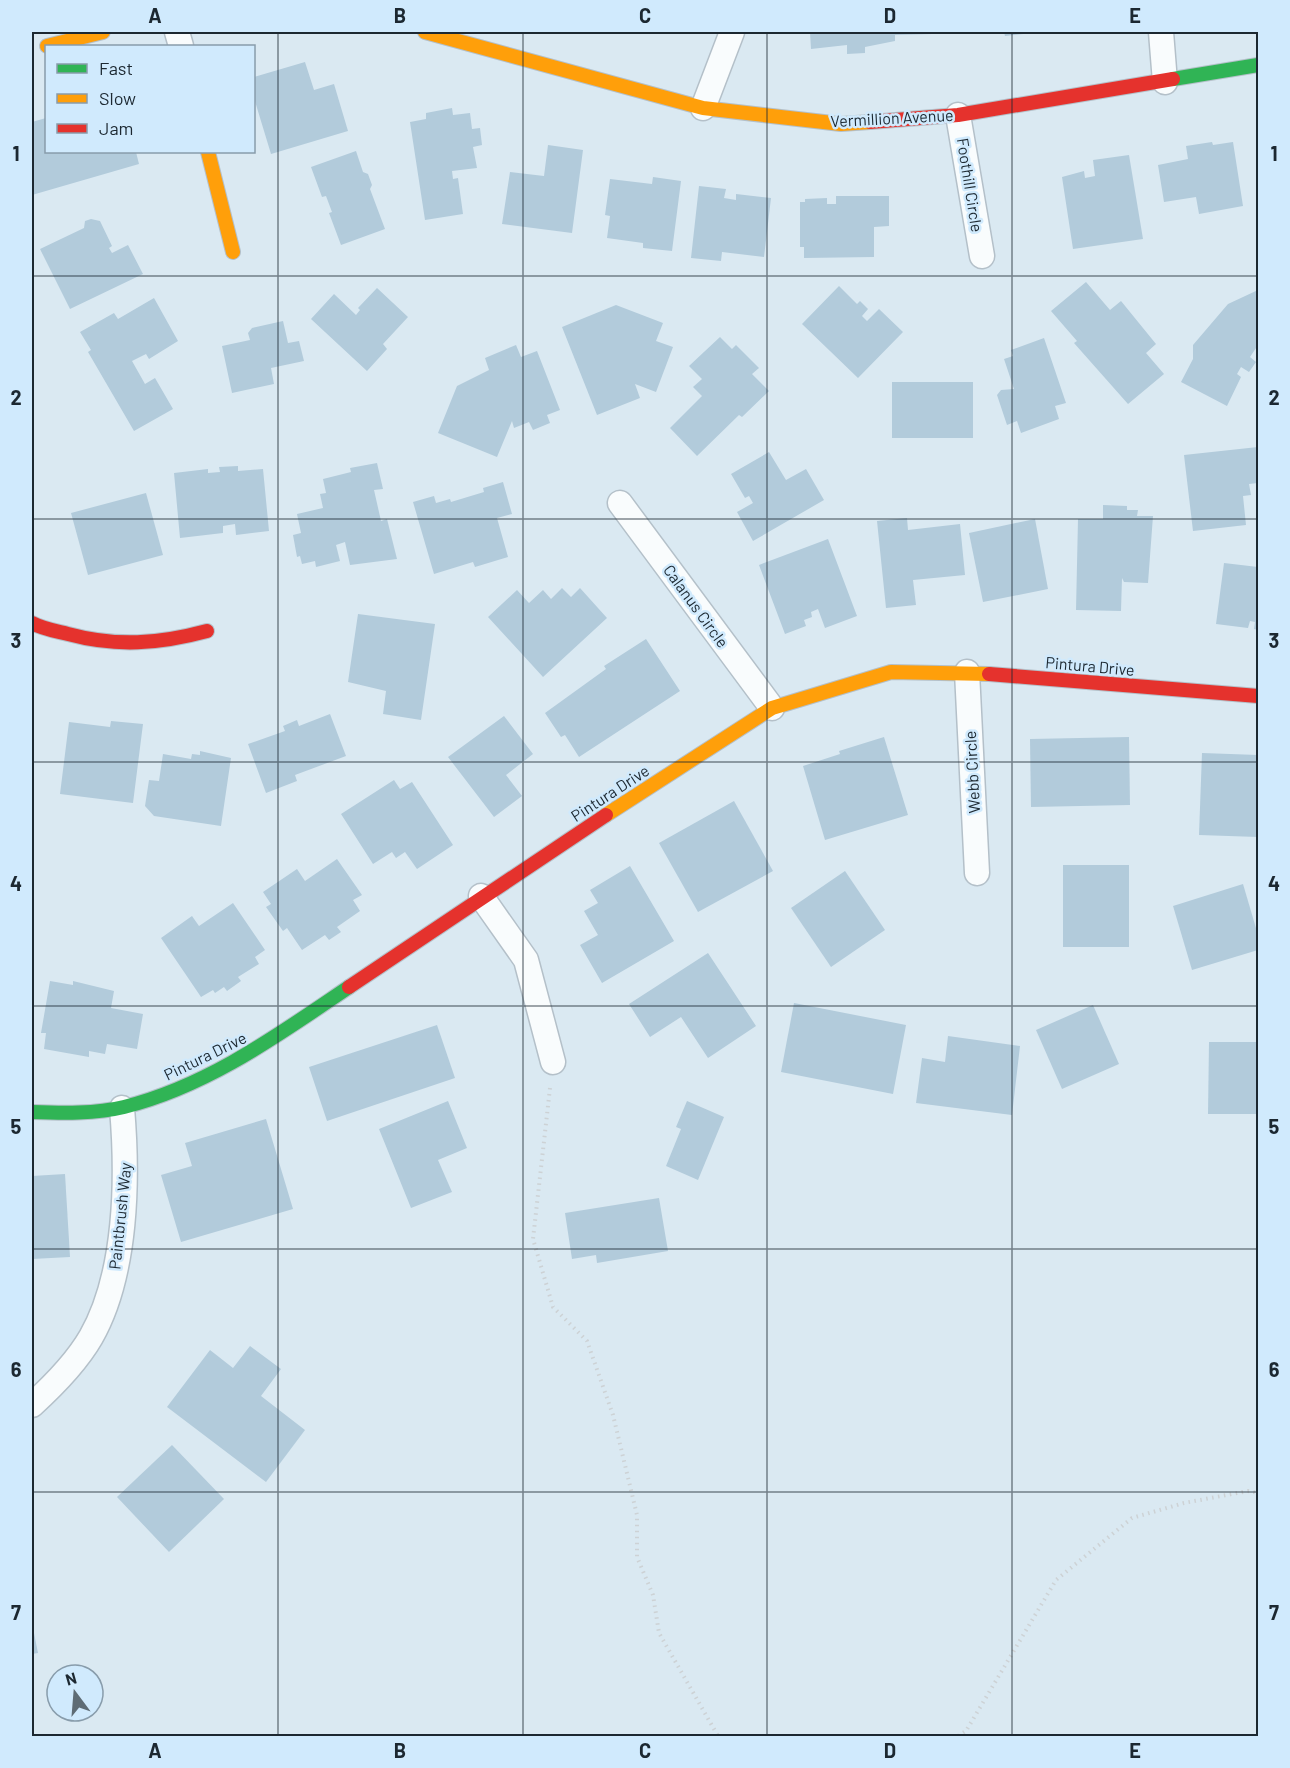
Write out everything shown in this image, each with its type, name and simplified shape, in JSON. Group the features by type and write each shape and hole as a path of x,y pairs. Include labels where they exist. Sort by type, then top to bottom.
{"street":[{"path":"51,45 103,32"},
{"name":"Vermillion Avenue","path":"425,32 703,108 841,124 958,115 1258,66"},
{"path":"703,108 732,32"},
{"path":"1161,32 1165,82"},
{"name":"Foothill Circle","path":"958,115 982,256"},
{"path":"208,153 233,252"},
{"name":"Calanus Circle","path":"620,503 772,708"},
{"path":"32,623 93,640 138,646 176,640 207,630"},
{"name":"Pintura Drive","path":"32,1112 56,1113 122,1108 190,1085 250,1054 481,896 772,708 891,672 967,672 1258,696"},
{"name":"Webb Circle","path":"967,672 977,873"},
{"path":"481,896 526,960 553,1062"},
{"name":"Paintbrush Way","path":"32,1406 59,1380 92,1336 113,1281 127,1165 122,1108"}],"path":[{"path":"553,1062 533,1239 553,1307 587,1341 613,1415 637,1515 637,1557 653,1594 659,1633 718,1737"},
{"path":"958,1737 966,1731 1056,1580 1132,1518 1184,1503 1248,1491 1258,1493"}],"building":[{"path":"810,32 932,32 932,34 895,35 895,41 865,47 865,53 847,54 847,45 811,49"},
{"path":"1004,32 1033,32 1033,33 1005,36"},
{"path":"305,62 314,90 334,84 348,131 271,154 255,101 255,77"},
{"path":"452,108 453,115 470,113 472,129 480,128 482,145 473,147 477,168 452,171 453,179 458,178 463,214 425,220 410,122 426,119 426,113"},
{"path":"45,118 45,153 136,153 139,164 32,195 32,122"},
{"path":"1212,142 1213,145 1233,142 1243,206 1199,214 1196,197 1164,202 1158,165 1188,159 1186,146"},
{"path":"548,145 583,150 572,233 502,224 510,172 544,176"},
{"path":"356,151 363,172 368,174 372,185 370,189 385,229 341,245 329,213 332,212 326,196 322,197 311,167"},
{"path":"1129,155 1143,239 1073,249 1062,177 1084,171 1085,178 1095,176 1093,160"},
{"path":"653,177 681,181 672,251 643,248 643,243 607,238 610,216 605,215 610,179 652,184"},
{"path":"699,186 726,189 724,198 736,200 736,194 771,198 764,257 722,252 721,261 691,258"},
{"path":"836,196 889,196 889,226 874,227 874,257 804,258 804,247 800,247 800,202 805,202 805,199 827,198 827,204 836,204"},
{"path":"91,219 100,221 112,246 109,248 112,253 128,245 143,274 70,309 40,249 84,228 85,221"},
{"path":"1086,282 1110,310 1121,301 1156,344 1146,353 1164,374 1128,404 1074,343 1077,341 1051,311"},
{"path":"839,286 857,304 860,301 868,309 862,316 867,321 879,309 903,332 858,378 802,324"},
{"path":"377,288 408,317 383,344 387,349 367,371 311,319 334,294 356,315 360,310 358,308"},
{"path":"1258,290 1258,345 1250,357 1256,362 1249,372 1241,367 1237,374 1241,377 1227,406 1181,382 1193,359 1193,345 1228,304"},
{"path":"154,298 178,341 149,359 146,354 132,361 145,384 155,378 173,409 134,431 88,352 91,350 80,332 114,313 118,319"},
{"path":"616,305 663,323 656,341 673,347 656,392 635,384 640,398 597,415 562,327"},
{"path":"283,321 288,343 299,341 304,361 271,368 274,384 232,393 222,346 250,340 248,333 252,328"},
{"path":"720,337 732,349 736,345 759,368 752,374 769,391 742,417 739,415 697,456 670,428 702,396 693,387 702,379 689,366"},
{"path":"1044,338 1066,403 1055,406 1059,419 1021,433 1017,421 1007,425 997,395 1001,390 1014,389 1004,359 1013,356 1011,350"},
{"path":"516,345 521,357 537,351 560,410 547,415 550,423 533,430 529,422 514,428 512,421 497,457 438,433 457,386 489,370 485,358"},
{"path":"892,382 973,382 973,438 892,438"},
{"path":"1258,447 1258,483 1249,484 1251,495 1243,496 1246,525 1193,531 1184,455"},
{"path":"769,452 786,480 806,469 824,500 753,541 737,512 753,503 749,496 745,498 731,474"},
{"path":"377,463 383,489 374,490 381,521 387,519 397,559 350,565 345,542 336,545 340,561 316,567 315,561 302,564 300,556 297,557 293,535 301,533 297,514 323,508 320,494 326,493 323,479 351,472 350,468"},
{"path":"238,466 238,471 263,469 269,531 236,535 235,524 223,526 223,533 180,538 174,473 208,469 208,473 220,472 219,467"},
{"path":"503,482 512,514 497,518 508,557 475,567 473,562 434,574 413,502 434,496 436,503 450,499 451,502 484,492 483,488"},
{"path":"146,493 163,555 88,575 71,513"},
{"path":"1103,505 1127,506 1127,510 1138,510 1137,516 1153,516 1148,583 1124,582 1122,578 1121,611 1076,610 1078,519 1103,519"},
{"path":"907,518 908,530 960,524 965,575 913,580 916,605 886,608 877,521"},
{"path":"1035,519 1048,589 983,602 969,533"},
{"path":"828,539 857,616 825,628 818,609 811,612 812,617 804,620 806,626 785,634 759,565"},
{"path":"1224,563 1258,567 1258,630 1254,629 1255,622 1250,621 1248,628 1216,624"},
{"path":"562,588 571,597 580,588 607,618 543,677 488,617 517,590 529,603 543,590 551,599"},
{"path":"358,614 435,624 421,720 383,714 386,691 348,682"},
{"path":"646,639 680,691 579,757 565,735 561,737 545,713 606,669 604,666"},
{"path":"330,714 346,756 295,775 297,781 266,793 248,744 285,731 283,726 297,720 299,726"},
{"path":"504,716 533,754 506,775 522,796 494,817 448,757"},
{"path":"111,721 143,724 133,803 60,794 69,722 110,727"},
{"path":"884,737 908,815 825,840 803,766 840,754 839,751"},
{"path":"1129,737 1130,805 1031,807 1030,739"},
{"path":"200,751 231,758 221,826 154,816 145,806 149,780 159,781 163,754 191,759 192,754 200,755"},
{"path":"1202,753 1258,755 1258,837 1199,835"},
{"path":"394,780 400,789 412,782 453,845 417,869 405,852 396,858 392,852 373,864 341,814"},
{"path":"734,801 773,871 698,912 659,843"},
{"path":"337,859 362,895 353,900 360,911 337,927 341,932 329,940 325,935 302,950 287,928 283,931 266,907 271,904 263,892 297,869 305,881"},
{"path":"1063,865 1129,865 1129,947 1063,947"},
{"path":"630,866 674,941 602,983 580,945 598,935 584,911 598,903 590,890"},
{"path":"845,871 885,930 831,967 791,908"},
{"path":"1243,884 1258,935 1258,950 1192,970 1173,906"},
{"path":"233,903 265,950 255,957 259,964 238,977 241,981 227,991 224,987 215,993 213,990 201,997 161,938 192,916 199,926"},
{"path":"708,953 756,1026 708,1058 681,1017 650,1037 629,1004"},
{"path":"50,981 73,985 73,981 114,991 111,1008 143,1014 137,1049 107,1044 105,1054 89,1051 89,1057 44,1049 46,1033 41,1033"},
{"path":"794,1003 906,1025 893,1094 781,1072"},
{"path":"1093,1005 1119,1064 1062,1089 1036,1030"},
{"path":"437,1025 455,1078 327,1121 309,1067"},
{"path":"948,1036 1020,1046 1012,1115 916,1103 922,1058 945,1062"},
{"path":"1209,1042 1258,1042 1258,1114 1208,1114"},
{"path":"448,1101 467,1148 438,1160 452,1192 411,1208 379,1129"},
{"path":"687,1101 724,1117 698,1180 666,1166 681,1129 676,1127"},
{"path":"266,1119 293,1209 181,1242 161,1175 192,1166 185,1143"},
{"path":"65,1174 70,1257 32,1259 32,1176"},
{"path":"659,1198 668,1251 597,1263 596,1255 572,1259 565,1213"},
{"path":"250,1346 281,1369 261,1396 305,1430 266,1482 167,1407 210,1350 233,1368"},
{"path":"172,1445 224,1499 169,1552 117,1497"},
{"path":"32,1623 38,1653 32,1654"}],"traffic: fast":[{"path":"1173,79 1258,65"},
{"path":"32,1112 102,1111 155,1098 185,1086 269,1041 349,987"}],"traffic: slow":[{"path":"51,45 103,32"},
{"path":"425,32 703,108 841,124 870,122"},
{"path":"208,153 233,252"},
{"path":"606,815 772,708 891,672 989,674"}],"traffic: jam":[{"path":"870,122 958,115 1173,79"},
{"path":"32,623 50,630 86,638 120,642 172,639 207,631"},
{"path":"989,674 1258,696"},
{"path":"349,987 606,815"}]}
